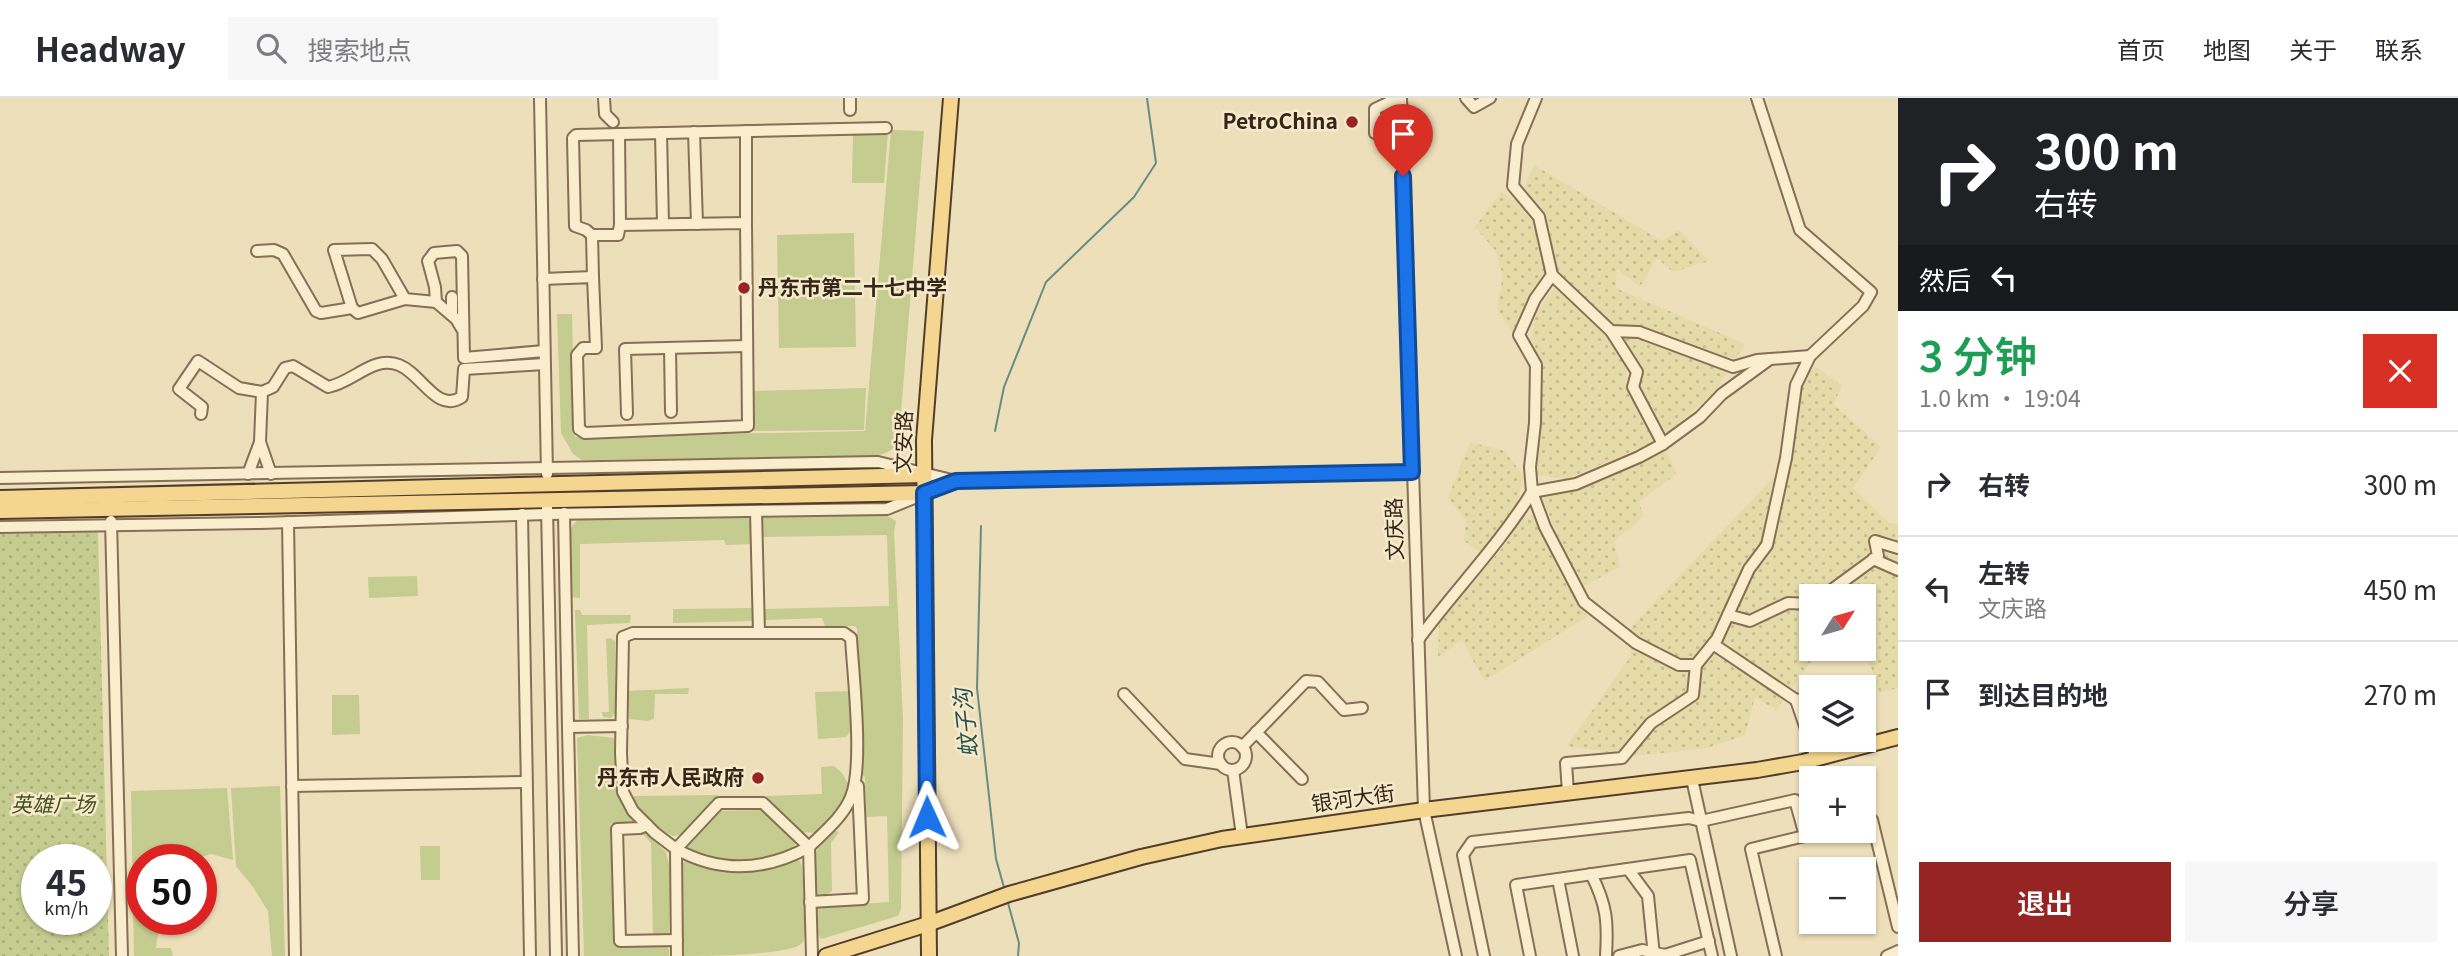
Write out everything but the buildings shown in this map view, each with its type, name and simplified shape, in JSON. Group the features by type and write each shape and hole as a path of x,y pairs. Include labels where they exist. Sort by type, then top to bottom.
{"main road":[{"name":"文安路","path":"929,956 924,440 951,98"},
{"path":"0,511 110,502 547,485 924,475"},
{"path":"0,498 110,502 547,507 924,493"},
{"name":"银河大街","path":"826,956 928,924 1006,895 1141,858 1242,836 1424,810 1757,770 1898,737"}],"street":[{"path":"540,98 556,956"},
{"path":"604,98 605,114 613,122"},
{"path":"850,98 850,110"},
{"path":"1399,98 1375,109 1374,133 1402,149"},
{"name":"文庆路","path":"1399,98 1424,810 1456,956"},
{"path":"1466,98 1474,107 1490,98"},
{"path":"1536,98 1517,144 1513,186 1539,217 1552,275 1611,331 1637,372 1633,387 1663,444"},
{"path":"1568,793 1566,763 1622,758 1651,723 1693,695 1696,665 1713,644 1749,569 1767,545 1786,458 1796,384 1810,356 1863,306 1871,292 1800,230 1758,98"},
{"path":"619,134 618,235 592,235 575,226 573,138 576,135 694,132 886,128"},
{"path":"592,235 596,348 583,348 577,355 579,429 585,433 748,426 746,131"},
{"path":"694,132 697,224"},
{"path":"661,133 663,224"},
{"path":"620,225 746,223"},
{"path":"405,299 382,259 372,249 334,250 352,308 358,313 405,299 436,302 452,315 463,331"},
{"path":"257,251 274,250 283,254 316,311 321,313 352,308"},
{"path":"201,414 202,407 179,389 198,360 239,388 262,392 273,387 285,368 293,366 328,387 349,380 377,363 386,361 402,366 418,377 440,401 455,402 462,397 464,390 462,256 457,251 434,253 428,261 436,302"},
{"path":"1552,275 1535,299 1519,335 1536,365 1535,423 1530,467 1532,492 1545,527 1584,601 1636,643 1679,665 1696,665"},
{"path":"543,279 593,277"},
{"path":"452,297 452,315"},
{"path":"1611,331 1639,332 1733,367 1757,360 1810,356"},
{"path":"627,414 625,349 747,346"},
{"path":"670,348 671,412"},
{"path":"464,364 544,351"},
{"path":"1418,640 1510,527 1532,492 1576,484 1663,444 1700,418 1722,394 1770,359"},
{"path":"464,364 545,365"},
{"path":"248,474 260,442 262,392"},
{"path":"260,442 271,474"},
{"path":"0,478 878,462 956,481 1412,472"},
{"path":"110,476 122,956"},
{"path":"0,527 288,522 522,514 547,507 564,513 887,509 956,481"},
{"path":"756,511 759,633"},
{"path":"564,513 573,956"},
{"path":"522,514 530,956"},
{"path":"288,522 295,956"},
{"path":"1839,584 1878,556 1875,541 1898,548"},
{"path":"1873,559 1898,570"},
{"path":"1728,615 1751,621 1788,603 1799,603"},
{"path":"810,902 863,899 857,766 851,638 845,633 633,632 623,637 624,792 633,811 647,825 676,849 697,861 733,867 761,866 792,856 809,847 837,819 852,796 857,766"},
{"path":"1713,644 1796,700 1816,758"},
{"path":"1242,747 1306,681 1318,682 1344,710 1362,708"},
{"path":"1124,694 1185,759 1221,764 1233,770 1241,767 1245,759 1242,747 1234,743 1225,744 1219,751 1221,764"},
{"path":"568,727 622,726"},
{"path":"1256,732 1302,779"},
{"path":"1233,770 1242,836"},
{"path":"1692,779 1731,956"},
{"path":"292,786 526,782"},
{"path":"1484,956 1463,855 1472,842 1689,818 1702,821 1795,800 1799,814"},
{"path":"677,956 676,849 719,803 764,803 809,847 812,956"},
{"path":"647,825 617,829 620,941 677,940"},
{"path":"1776,956 1751,849 1799,837"},
{"path":"1876,837 1898,928"},
{"path":"1530,956 1516,885 1690,860 1712,956"},
{"path":"1628,869 1648,896 1653,954"},
{"path":"1591,874 1603,897 1608,929 1606,956"},
{"path":"1558,879 1573,956"},
{"path":"1619,956 1642,950 1665,955 1709,941"},
{"path":"1887,956 1898,951"}],"shaded area":[{"path":"1534,165 1662,241 1679,230 1709,261 1673,272 1657,258 1640,287 1617,269 1616,288 1745,344 1715,391 1667,434 1639,388 1643,366 1591,303 1554,268 1550,230 1524,187"},
{"path":"1501,192 1518,203 1541,233 1546,269 1513,333 1497,308 1503,276 1495,250 1475,227"},
{"path":"1555,287 1599,327 1627,366 1625,384 1655,442 1566,479 1537,475 1542,364 1531,338 1536,314"},
{"path":"1815,366 1842,386 1833,404 1881,447 1853,488 1889,523 1898,524 1898,688 1880,693 1876,675 1869,662 1876,662 1876,584 1799,584 1799,662 1811,662 1776,710 1755,697 1745,735 1707,748 1635,756 1567,746 1631,656 1627,631 1792,458 1803,382"},
{"path":"1470,442 1505,451 1524,477 1515,507 1483,554 1464,541 1466,520 1448,498"},
{"path":"1666,450 1676,474 1639,502 1644,517 1614,541 1620,567 1580,588 1542,498 1604,480"},
{"path":"1535,514 1588,616 1484,681 1462,640 1438,657 1439,622 1503,547 1523,519"}],"green space":[{"path":"891,130 924,131 899,437 896,445 888,452 876,456 582,460 573,454 561,433 557,314 572,314 575,437 865,431"},
{"path":"853,132 888,132 884,183 852,183"},
{"path":"854,233 856,347 779,348 777,235"},
{"path":"866,388 864,430 754,431 752,391"},
{"path":"881,512 896,521 894,532 903,718 901,909 898,916 821,939 815,928 816,907 889,902 887,816 866,817 857,629 855,626 825,626 822,618 765,620 764,609 889,606 887,535 762,537 762,513"},
{"path":"750,514 752,544 726,545 724,540 580,544 580,598 571,597 569,539 570,531 578,520 587,516"},
{"name":"英雄广场","path":"98,532 106,844 21,844 21,935 108,935 109,956 0,956 0,534"},
{"path":"417,576 418,596 369,598 368,577"},
{"path":"752,608 753,621 673,623 673,609"},
{"path":"575,610 580,610 582,615 631,615 630,623 587,625 589,719 579,719"},
{"path":"606,639 615,641 615,713 611,718 603,717 602,712 609,712"},
{"path":"689,688 688,694 655,694 654,719 629,719 627,691"},
{"path":"850,691 850,732 846,737 818,739 815,692"},
{"path":"332,695 359,695 360,734 332,735"},
{"path":"588,735 614,738 620,791 633,820 632,824 610,824 614,946 666,946 669,956 584,956 577,738"},
{"path":"834,766 842,773 850,787 836,813 815,833 802,832 766,796 822,794 821,767"},
{"path":"280,786 285,956 272,956 268,911 236,866 231,788"},
{"path":"227,788 233,860 217,856 217,844 132,844 131,791"},
{"path":"718,795 681,835 672,836 649,822 632,800 634,796"},
{"path":"767,810 795,838 795,845 784,852 771,858 743,862 715,858 689,849 686,842 717,811"},
{"path":"835,831 839,832 831,843 832,891 824,895 815,894 814,858 820,846"},
{"path":"646,833 666,852 670,868 667,937 653,935 651,843 643,834"},
{"path":"420,846 440,846 440,880 421,880"},
{"path":"793,859 800,861 802,867 805,917 803,942 796,947 766,953 682,956 679,871 682,863 689,860 698,864"},
{"path":"134,935 158,935 156,948 171,948 173,956 134,956"}],"waterway":[{"name":"蚊子沟","path":"995,431 1004,387 1046,282 1134,197 1156,163 1147,98"},
{"name":"蚊子沟","path":"981,526 977,688 996,859 1005,891"},
{"name":"蚊子沟","path":"1008,903 1019,943 1018,956"}],"place":[{"name":"PetroChina","path":"1352,122"},
{"name":"丹东市第二十七中学","path":"744,288"},
{"name":"丹东市人民政府","path":"758,778"}],"route":[{"path":"927,817 924,493 956,481 1412,472 1403,176"}]}
